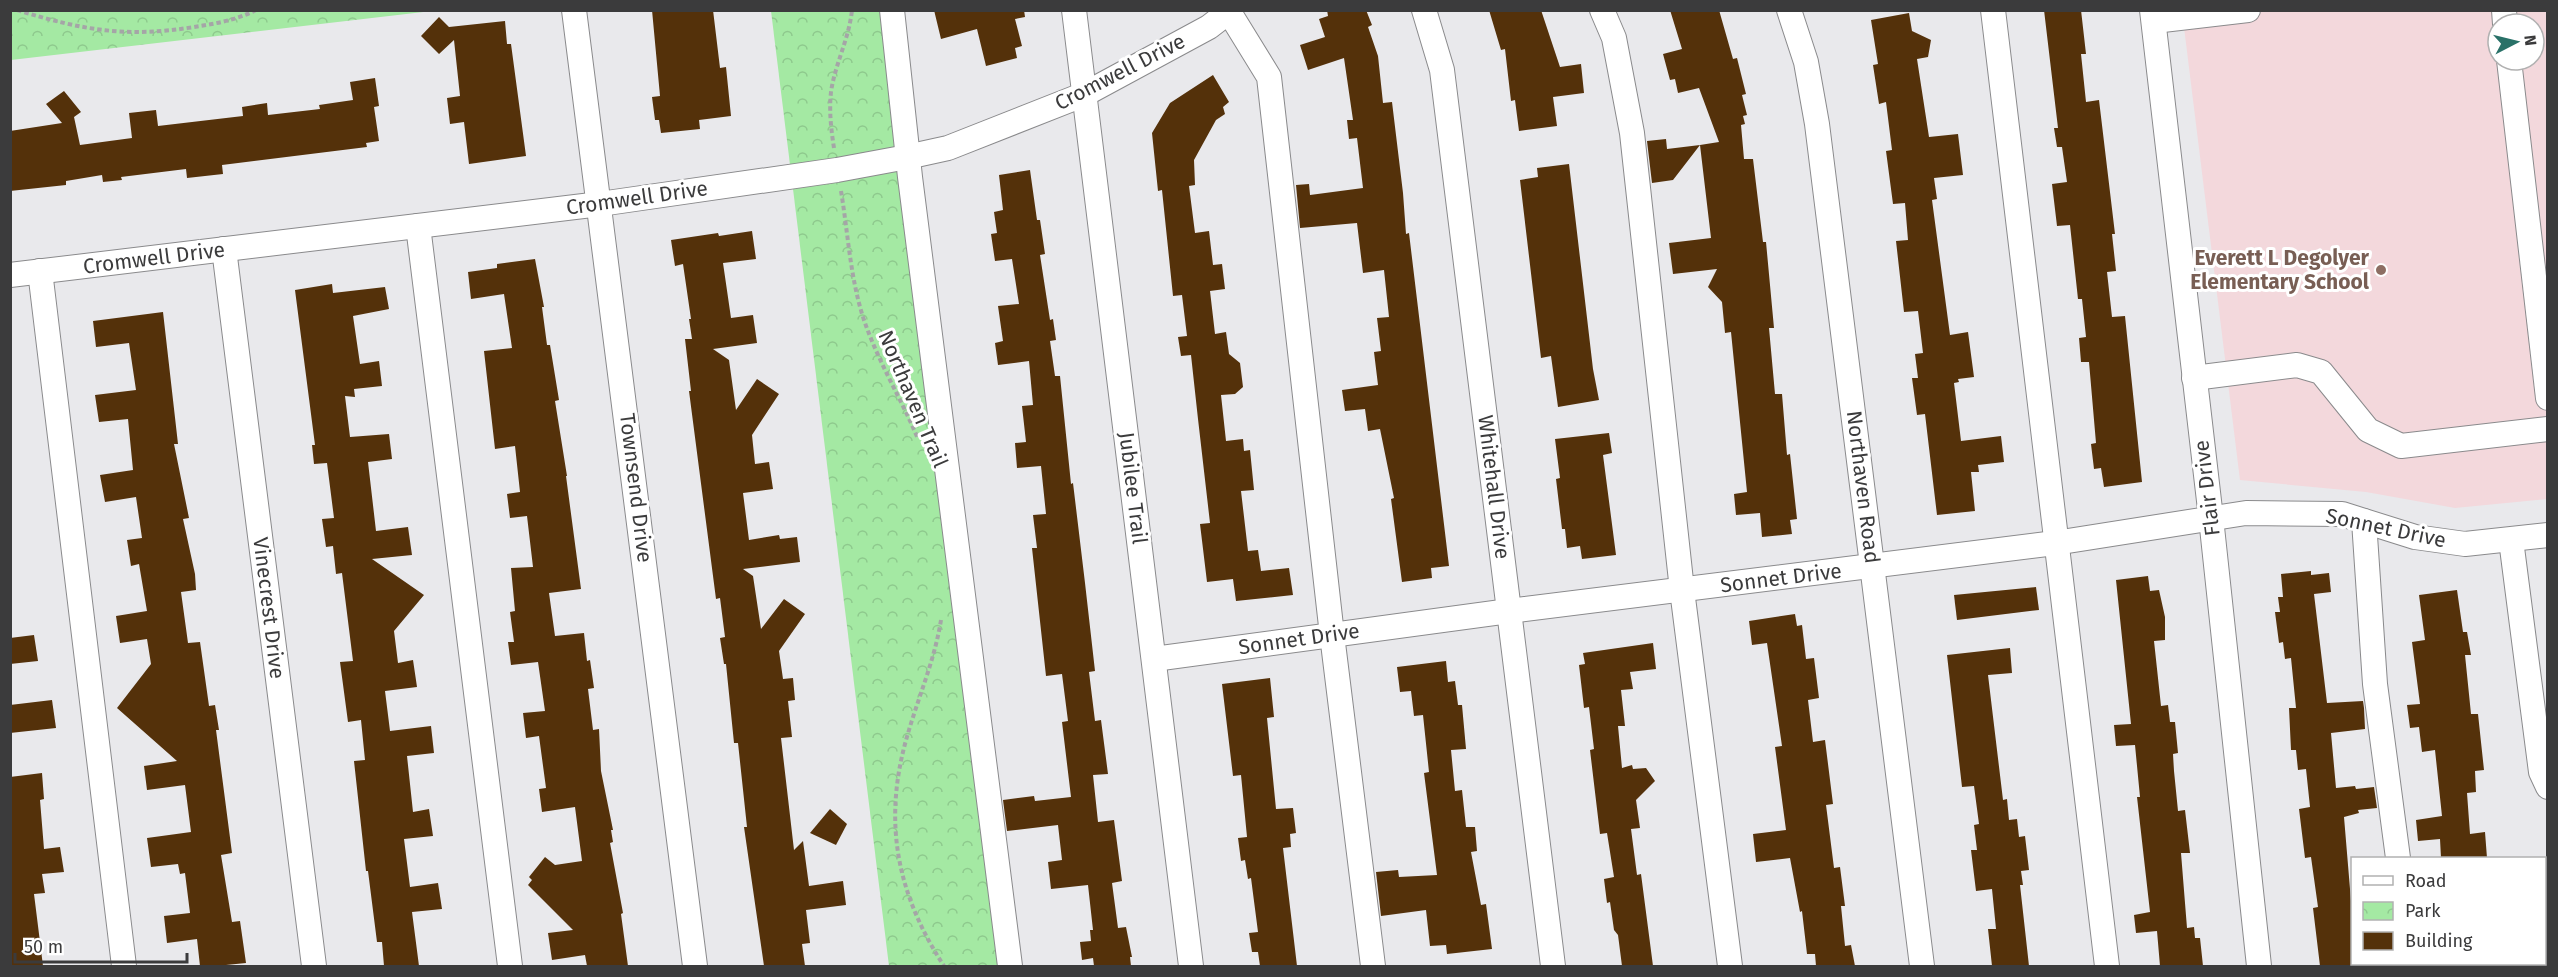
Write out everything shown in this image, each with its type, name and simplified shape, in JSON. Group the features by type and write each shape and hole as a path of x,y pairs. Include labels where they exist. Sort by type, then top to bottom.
{"street":[{"name":"Townsend Drive","path":"574,10 695,966"},
{"path":"892,10 907,157 1010,966"},
{"name":"Jubilee Trail","path":"1074,10 1191,966"},
{"name":"Whitehall Drive","path":"1424,10 1442,70 1553,966"},
{"path":"1602,10 1614,38 1632,133 1682,590 1730,966"},
{"name":"Northaven Road","path":"1789,10 1806,62 1817,124 1922,966"},
{"path":"1993,10 2107,966"},
{"path":"2153,16 2248,10"},
{"name":"Cromwell Drive","path":"10,275 600,204 837,170 907,157 948,148 1085,94 1209,27 1230,11"},
{"path":"1230,11 1269,77 1332,635 1373,966"},
{"name":"Flair Drive","path":"2153,16 2211,518 2259,966"},
{"path":"2511,72 2547,398"},
{"path":"418,226 510,966"},
{"name":"Vinecrest Drive","path":"224,249 314,966"},
{"path":"40,271 124,966"},
{"path":"2194,378 2297,365 2320,372 2368,430 2401,446 2547,429"},
{"name":"Sonnet Drive","path":"1154,659 1509,611 2055,543 2246,513 2342,514 2415,537 2465,544 2547,535"},
{"path":"2364,521 2375,684 2398,857"},
{"path":"2511,540 2541,772 2547,788"}],"path":[{"path":"17,10 68,26 135,34 212,24 256,10"},
{"name":"Northaven Trail","path":"852,10 847,40 832,90 830,120 853,273 863,316 875,351 919,440"},
{"path":"943,609 936,651 908,731 897,775 894,814 896,850 909,899 925,937 944,966"}],"shaded area":[{"name":"Everett L Degolyer Elementary School","path":"2182,11 2547,11 2547,499 2455,508 2366,492 2240,480"}],"green space":[{"path":"11,10 432,10 432,11 11,60"},
{"path":"771,11 883,11 1002,966 889,966"}],"building":[{"path":"652,10 713,10 720,68 726,67 731,116 699,120 700,129 661,133 659,120 655,120 652,97 660,96"},
{"path":"934,10 1024,10 1025,17 1015,19 1022,46 1015,48 1017,58 986,66 977,29 941,39"},
{"path":"1327,10 1366,10 1372,25 1368,27 1378,56 1383,103 1392,102 1406,234 1409,233 1449,566 1431,568 1432,578 1402,582 1391,499 1394,498 1380,429 1368,431 1365,409 1345,411 1342,390 1378,385 1374,352 1381,351 1377,318 1389,317 1384,270 1363,273 1357,223 1300,228 1296,185 1309,184 1310,195 1363,188 1357,138 1349,139 1347,120 1353,120 1344,58 1308,70 1300,45 1325,37 1319,19 1328,16"},
{"path":"1489,10 1541,10 1560,67 1581,64 1584,93 1553,97 1557,126 1519,131 1515,100 1511,101 1505,49 1501,50"},
{"path":"1670,10 1719,10 1733,59 1737,58 1746,94 1742,95 1747,115 1743,116 1745,124 1741,125 1744,159 1753,159 1763,242 1766,242 1774,328 1769,328 1775,394 1782,394 1787,455 1790,454 1797,519 1790,520 1792,534 1762,537 1760,513 1736,515 1734,494 1747,492 1731,332 1725,333 1722,302 1708,287 1717,269 1673,274 1669,243 1711,238 1700,145 1719,142 1699,88 1678,93 1675,79 1670,80 1663,54 1682,49"},
{"path":"2044,10 2081,10 2086,54 2081,54 2086,102 2099,100 2115,234 2112,234 2116,271 2107,272 2112,317 2125,316 2142,482 2104,487 2101,468 2094,469 2091,444 2096,443 2089,362 2081,362 2079,338 2086,337 2082,299 2078,299 2070,225 2057,226 2052,184 2067,182 2062,147 2057,147 2054,128 2058,128"},
{"path":"1909,13 1912,31 1931,40 1928,57 1917,59 1929,137 1958,134 1963,175 1934,178 1937,199 1932,200 1950,335 1968,332 1974,377 1958,379 1959,382 1954,383 1961,441 2001,436 2004,462 1978,465 1979,472 1971,472 1975,511 1937,515 1925,414 1917,415 1912,378 1918,378 1915,354 1923,353 1918,311 1904,312 1896,241 1908,240 1905,203 1893,204 1886,151 1892,150 1886,102 1879,104 1873,65 1878,64 1871,20"},
{"path":"439,17 449,27 505,21 507,44 511,44 526,156 469,164 464,122 450,124 447,98 460,96 454,40 439,54 421,36"},
{"path":"1213,75 1229,102 1223,107 1225,114 1216,120 1194,160 1195,185 1189,186 1195,233 1209,231 1213,265 1222,264 1225,289 1210,291 1215,334 1226,332 1229,354 1240,363 1243,387 1235,394 1221,395 1226,441 1243,439 1244,451 1250,450 1254,490 1241,491 1248,551 1258,550 1261,571 1289,568 1293,595 1236,601 1233,579 1207,582 1200,524 1210,523 1191,355 1181,356 1178,337 1187,336 1182,295 1173,296 1162,190 1158,191 1152,133 1170,103"},
{"path":"375,78 379,106 374,107 379,141 366,143 367,147 222,165 223,174 187,178 186,169 121,177 122,180 103,182 102,175 66,181 66,185 10,191 10,131 62,123 46,104 64,91 81,112 74,117 80,145 132,138 129,113 156,110 158,126 243,116 242,107 267,103 268,115 320,109 319,105 353,100 350,82"},
{"path":"1666,139 1667,149 1700,145 1673,180 1652,183 1647,141"},
{"path":"1569,164 1593,369 1599,400 1558,407 1551,356 1541,358 1520,180 1538,177 1537,168"},
{"path":"1030,170 1037,220 1040,220 1045,254 1040,255 1050,320 1053,319 1056,340 1050,341 1055,376 1060,376 1071,484 1073,483 1085,583 1095,671 1089,672 1095,721 1101,720 1108,774 1093,775 1098,822 1114,820 1122,881 1112,883 1118,928 1126,927 1132,957 1130,957 1131,966 1094,966 1093,958 1082,960 1080,942 1091,941 1090,930 1093,930 1088,885 1051,889 1048,862 1062,860 1058,825 1007,831 1003,800 1034,796 1035,801 1071,797 1062,722 1068,721 1062,674 1046,676 1032,548 1037,548 1033,515 1046,514 1041,466 1017,468 1015,443 1026,442 1022,406 1033,405 1029,361 998,365 995,343 1003,341 998,306 1019,304 1012,259 995,261 991,234 997,233 994,212 1003,210 999,175"},
{"path":"752,231 756,259 723,263 731,318 753,315 757,343 713,349 729,360 736,410 757,379 779,394 752,435 755,464 769,462 773,489 743,493 749,540 779,535 780,539 797,537 800,562 743,569 753,576 761,629 784,599 805,614 779,651 783,679 793,678 795,700 788,701 792,737 781,738 794,850 803,841 809,886 843,881 846,905 806,910 810,943 802,944 805,966 764,966 744,827 747,827 738,743 734,743 726,664 724,664 720,638 725,637 720,598 716,599 689,391 691,391 685,339 692,339 689,319 691,319 683,264 675,266 671,240"},
{"path":"535,259 544,307 542,307 547,345 550,345 559,400 555,401 581,589 549,593 555,636 584,633 587,661 590,660 594,688 588,689 593,730 599,729 601,771 613,830 611,830 613,842 610,843 623,913 621,914 628,966 587,966 585,955 552,960 548,933 573,930 528,885 532,880 529,877 545,857 555,865 582,861 575,807 542,812 539,789 546,788 539,736 526,738 523,713 545,711 538,662 511,665 508,642 514,642 510,612 515,611 511,568 533,567 527,516 510,518 507,494 520,492 515,446 495,449 484,351 512,348 504,294 471,299 468,272 497,268 497,264"},
{"path":"332,284 333,293 385,287 389,309 353,316 360,364 379,361 382,386 354,389 355,397 345,396 350,437 389,434 392,459 368,462 376,531 408,527 412,555 372,559 424,595 394,631 398,663 413,660 417,687 385,691 390,731 431,726 434,753 407,756 413,812 429,809 433,836 404,839 410,887 438,883 442,909 412,912 419,966 384,966 382,942 377,942 368,871 366,871 354,761 365,760 361,720 348,722 340,662 353,661 342,573 336,574 333,546 326,547 322,519 334,518 327,463 314,464 312,445 315,445 295,290"},
{"path":"163,312 178,444 174,444 189,518 183,519 195,574 196,590 181,592 188,643 200,642 209,706 215,705 219,730 216,730 232,853 221,855 232,922 240,921 246,963 200,966 197,939 167,943 164,916 190,913 185,873 180,874 178,864 151,867 147,838 191,832 185,785 147,790 144,766 177,761 117,708 151,664 147,639 120,643 116,616 147,611 139,564 131,566 127,540 142,538 136,497 105,502 100,475 133,470 128,419 99,422 95,395 136,390 129,343 96,347 93,321"},
{"path":"1609,433 1612,453 1603,455 1616,555 1582,559 1580,546 1567,548 1565,529 1562,529 1556,479 1560,478 1555,439"},
{"path":"2311,571 2311,575 2329,573 2331,592 2314,594 2327,703 2363,701 2365,729 2331,733 2336,788 2374,787 2377,808 2358,810 2359,813 2344,817 2351,901 2352,966 2320,966 2313,908 2318,907 2311,857 2305,858 2299,809 2310,807 2306,769 2298,770 2296,750 2291,750 2289,708 2296,708 2291,658 2285,659 2283,642 2279,643 2275,612 2280,612 2278,597 2283,597 2281,574"},
{"path":"2148,576 2150,591 2159,590 2165,617 2165,640 2154,641 2161,706 2168,705 2170,722 2175,722 2178,753 2173,754 2178,811 2185,810 2190,853 2181,853 2187,928 2194,927 2195,938 2200,938 2203,966 2160,966 2157,931 2136,933 2134,915 2150,912 2137,797 2140,797 2135,745 2116,746 2114,725 2131,724 2116,580"},
{"path":"2036,587 2039,610 1957,620 1954,595"},
{"path":"2457,590 2463,632 2467,632 2471,655 2465,655 2471,714 2478,714 2484,770 2475,771 2476,792 2467,793 2470,834 2485,832 2487,857 2441,857 2440,839 2418,841 2416,820 2442,816 2435,750 2422,752 2419,727 2410,728 2407,705 2420,704 2412,642 2425,640 2419,595"},
{"path":"1795,614 1797,626 1802,625 1806,659 1814,658 1819,698 1808,700 1813,742 1825,740 1833,804 1826,805 1834,868 1840,867 1845,906 1841,906 1845,946 1851,945 1855,966 1816,966 1815,954 1807,954 1802,911 1800,912 1790,858 1756,862 1753,834 1786,830 1775,747 1782,746 1767,643 1752,645 1749,621"},
{"path":"34,635 38,661 10,664 10,638"},
{"path":"1653,643 1656,669 1630,672 1633,689 1621,690 1625,726 1618,726 1622,768 1632,765 1633,769 1646,768 1655,781 1636,800 1640,828 1631,829 1637,875 1641,874 1653,966 1622,966 1618,935 1614,930 1610,902 1607,903 1604,879 1614,877 1607,833 1600,834 1590,750 1594,749 1589,707 1584,708 1579,665 1585,664 1583,653"},
{"path":"2010,648 2012,673 1988,675 2003,800 2007,799 2009,820 2017,819 2019,837 2025,836 2029,870 2021,871 2023,885 2020,885 2029,966 1992,966 1988,929 1996,929 1992,889 1976,891 1971,850 1977,850 1974,825 1979,824 1974,786 1962,787 1947,655"},
{"path":"1446,661 1448,682 1455,681 1458,705 1462,705 1466,749 1451,750 1455,791 1462,790 1466,827 1475,827 1477,851 1471,852 1481,905 1486,904 1492,949 1447,954 1446,945 1430,946 1426,910 1381,916 1376,872 1398,870 1399,877 1437,875 1424,773 1429,772 1423,715 1414,716 1411,691 1400,692 1397,667"},
{"path":"1270,678 1274,717 1267,718 1276,809 1293,808 1296,833 1290,834 1291,847 1283,848 1297,966 1260,966 1258,952 1252,952 1249,933 1258,932 1251,878 1248,879 1245,860 1241,861 1238,838 1247,837 1241,775 1233,776 1222,684"},
{"path":"52,700 56,728 10,733 10,705"},
{"path":"42,773 44,799 40,800 44,849 60,847 64,872 42,874 45,893 34,894 43,966 10,966 10,777"},
{"path":"830,809 847,824 836,845 810,833"}],"place":[{"name":"Everett L Degolyer Elementary School","path":"2381,270"}]}
